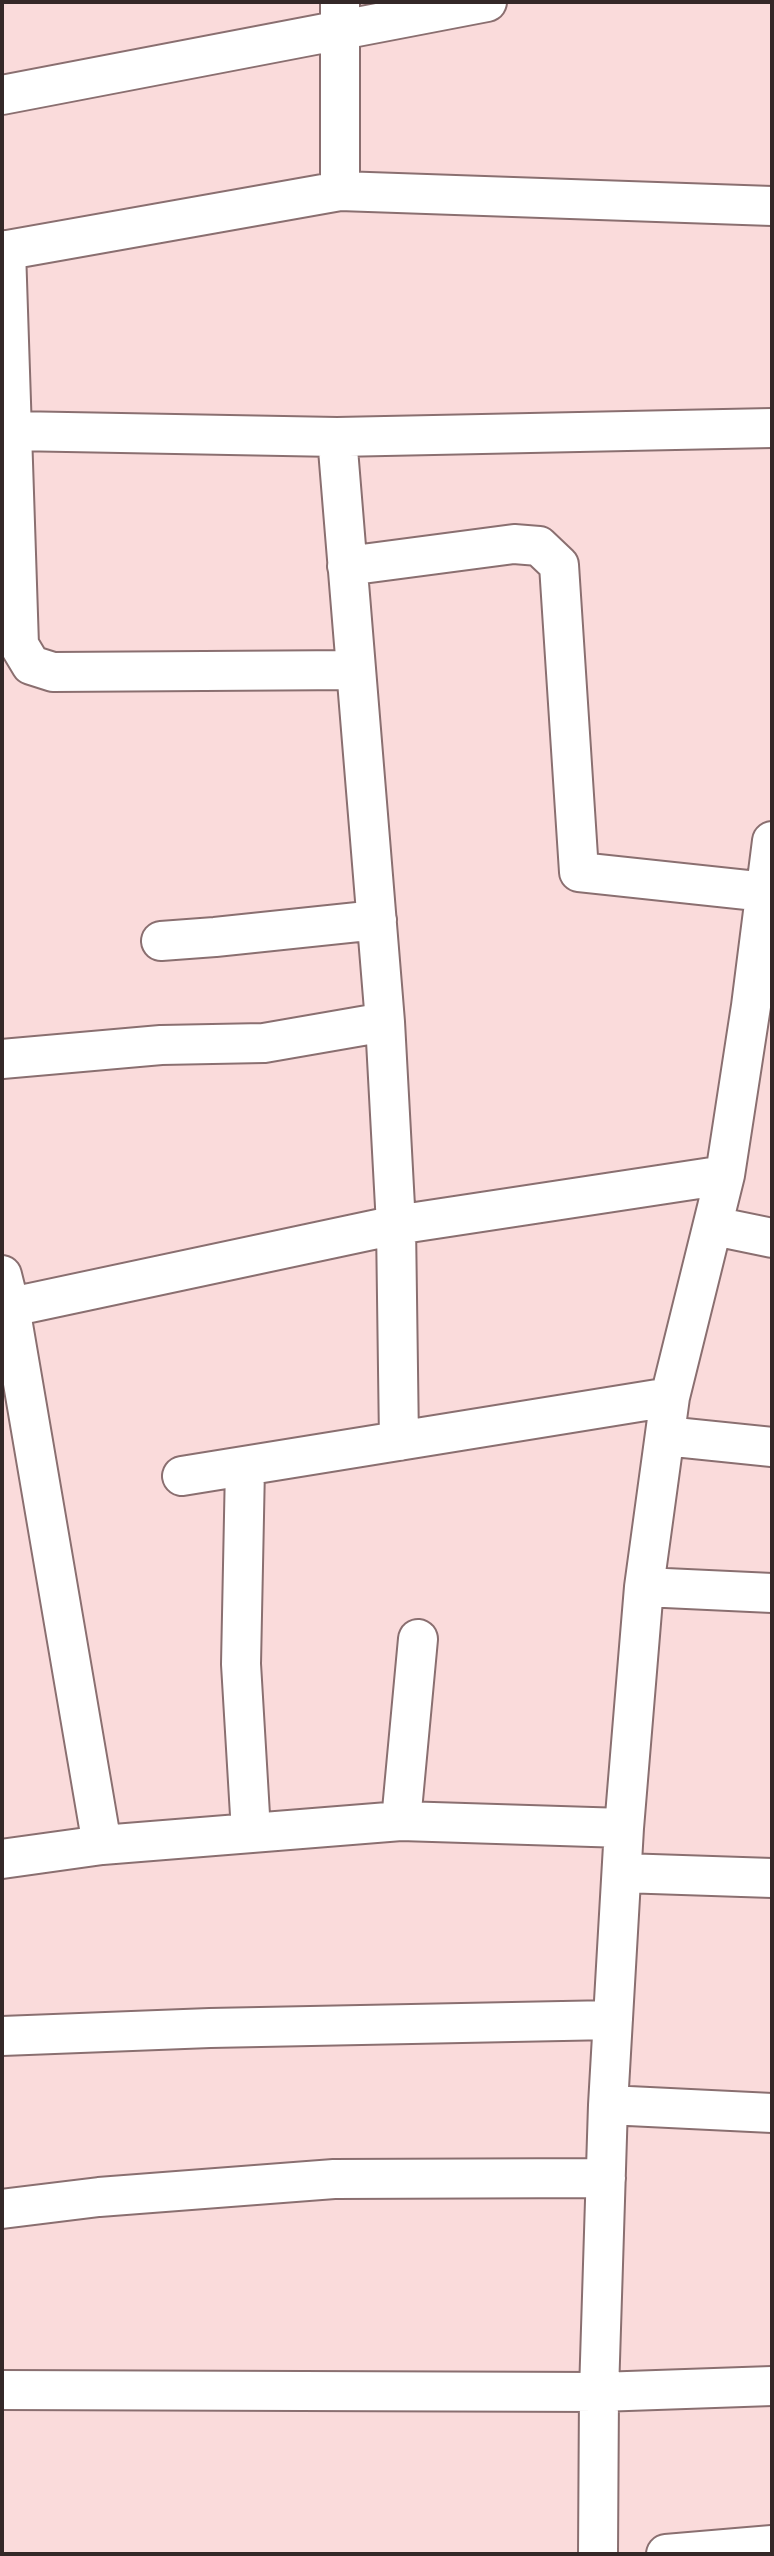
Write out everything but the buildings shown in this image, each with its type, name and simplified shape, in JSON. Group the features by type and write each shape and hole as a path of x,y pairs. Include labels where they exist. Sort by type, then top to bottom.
{"street":[{"path":"2,95 340,16 487,2"},
{"path":"340,16 340,191"},
{"path":"355,670 52,673 31,665 19,645 13,431 4,250 340,191 772,206"},
{"path":"13,431 337,437 772,428"},
{"path":"337,437 385,1022 396,1226 399,1441"},
{"path":"346,566 514,544 539,546 559,565 579,872 766,892"},
{"path":"598,2554 599,2392 608,2105 624,1828 644,1587 670,1397 714,1226 762,1008 766,892 772,841"},
{"path":"161,940 377,920"},
{"path":"2,1059 161,1045 264,1043 385,1022"},
{"path":"102,1845 5,1297 396,1226 725,1175"},
{"path":"714,1226 772,1238"},
{"path":"182,1476 670,1397"},
{"path":"665,1436 772,1447"},
{"path":"245,1467 240,1664 251,1832"},
{"path":"644,1587 772,1593"},
{"path":"401,1821 418,1639"},
{"path":"2,1859 102,1845 401,1821 624,1828"},
{"path":"622,1873 772,1878"},
{"path":"2,2036 210,2028 613,2020"},
{"path":"608,2105 772,2113"},
{"path":"2,2209 99,2197 334,2179 606,2178"},
{"path":"2,2390 599,2392 772,2386"},
{"path":"666,2554 772,2545"}]}
